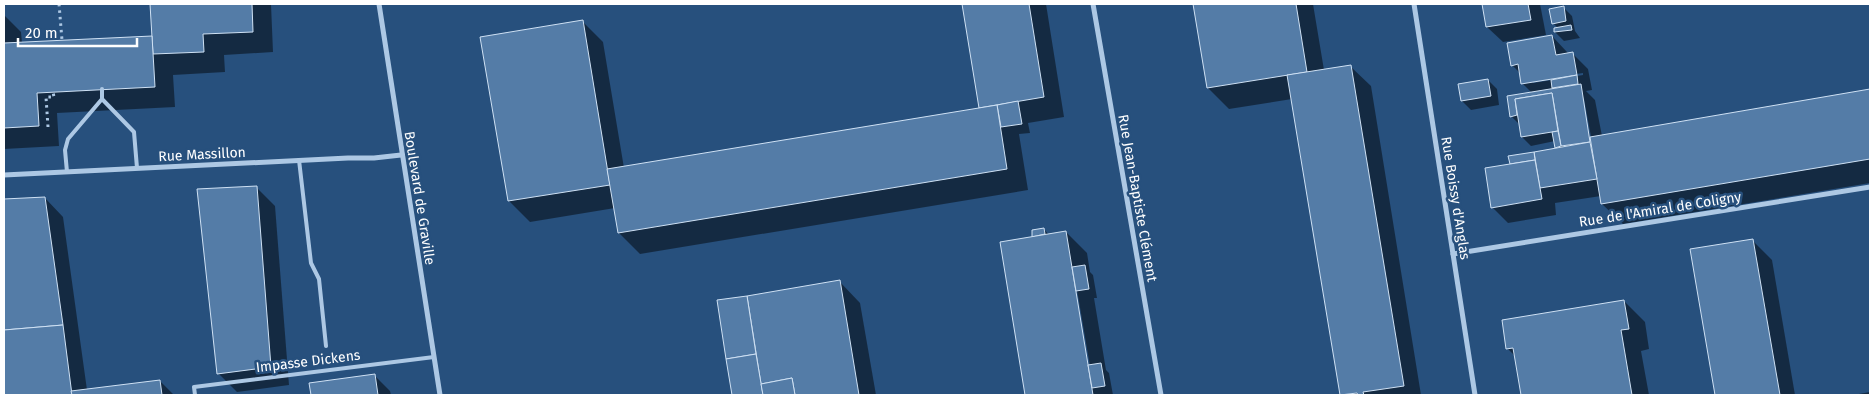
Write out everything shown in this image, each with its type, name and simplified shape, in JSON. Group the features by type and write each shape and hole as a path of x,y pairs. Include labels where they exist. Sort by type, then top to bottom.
{"street":[{"name":"Boulevard de Graville","path":"379,4 401,155 440,395"},
{"name":"Rue Jean-Baptiste Clément","path":"1093,4 1161,395"},
{"name":"Rue Boissy d'Anglas","path":"1414,4 1475,395"},
{"name":"Rue Massillon","path":"4,175 374,158 401,155"},
{"name":"Rue de l'Amiral de Coligny","path":"1453,254 1870,187"}],"lane":[{"path":"67,172 65,150 68,139 102,99 102,90"},
{"path":"102,99 134,132 137,168"},
{"path":"299,160 311,263 319,279 326,346"},
{"name":"Impasse Dickens","path":"195,395 194,387 434,357"}],"path":[{"path":"59,4 62,40"},
{"path":"48,129 46,97 54,97 53,92"}],"building":[{"path":"150,4 252,4 253,32 203,34 204,52 153,54"},
{"path":"962,4 1029,4 1044,97 979,108"},
{"path":"1193,4 1296,4 1307,72 1207,88"},
{"path":"1482,4 1528,4 1531,20 1486,27"},
{"path":"1564,6 1566,21 1552,24 1549,9"},
{"path":"583,20 610,185 508,201 480,37"},
{"path":"1571,25 1572,30 1554,32 1554,28"},
{"path":"1552,35 1556,55 1573,52 1577,75 1521,84 1518,64 1511,66 1507,43"},
{"path":"152,36 155,87 37,93 39,126 4,128 4,43"},
{"path":"1351,65 1404,386 1363,392 1364,395 1358,395 1357,393 1340,395 1287,75"},
{"path":"1577,75 1578,84 1552,88 1551,80"},
{"path":"1488,79 1491,96 1461,101 1458,84"},
{"path":"1581,84 1590,142 1561,146 1552,93 1515,99 1517,115 1510,117 1507,96"},
{"path":"1870,89 1870,159 1601,204 1590,137"},
{"path":"1552,93 1558,131 1521,137 1515,99"},
{"path":"1018,101 1022,124 1001,127 997,105"},
{"path":"997,105 1007,169 618,233 607,169"},
{"path":"1558,131 1561,146 1555,148 1552,132"},
{"path":"1590,142 1597,179 1540,188 1534,152"},
{"path":"1534,152 1535,160 1510,164 1508,156"},
{"path":"1535,160 1542,199 1491,208 1485,168"},
{"path":"257,186 271,367 217,374 197,189"},
{"path":"45,197 63,325 4,330 4,199"},
{"path":"1044,228 1045,234 1032,237 1032,230"},
{"path":"1066,231 1093,395 1025,395 1000,242"},
{"path":"1753,239 1780,395 1715,395 1690,249"},
{"path":"1085,265 1089,289 1076,291 1072,267"},
{"path":"840,280 859,395 795,395 792,378 761,384 747,296"},
{"path":"747,296 756,354 726,359 717,300"},
{"path":"1624,300 1629,329 1621,330 1632,395 1521,395 1513,348 1506,349 1502,320"},
{"path":"63,325 72,395 4,395 4,330"},
{"path":"756,354 763,395 732,395 726,359"},
{"path":"1101,363 1105,386 1092,388 1088,365"},
{"path":"375,374 378,395 311,395 309,383"},
{"path":"792,378 795,395 763,395 761,384"},
{"path":"160,380 162,395 72,395 71,391"}]}
